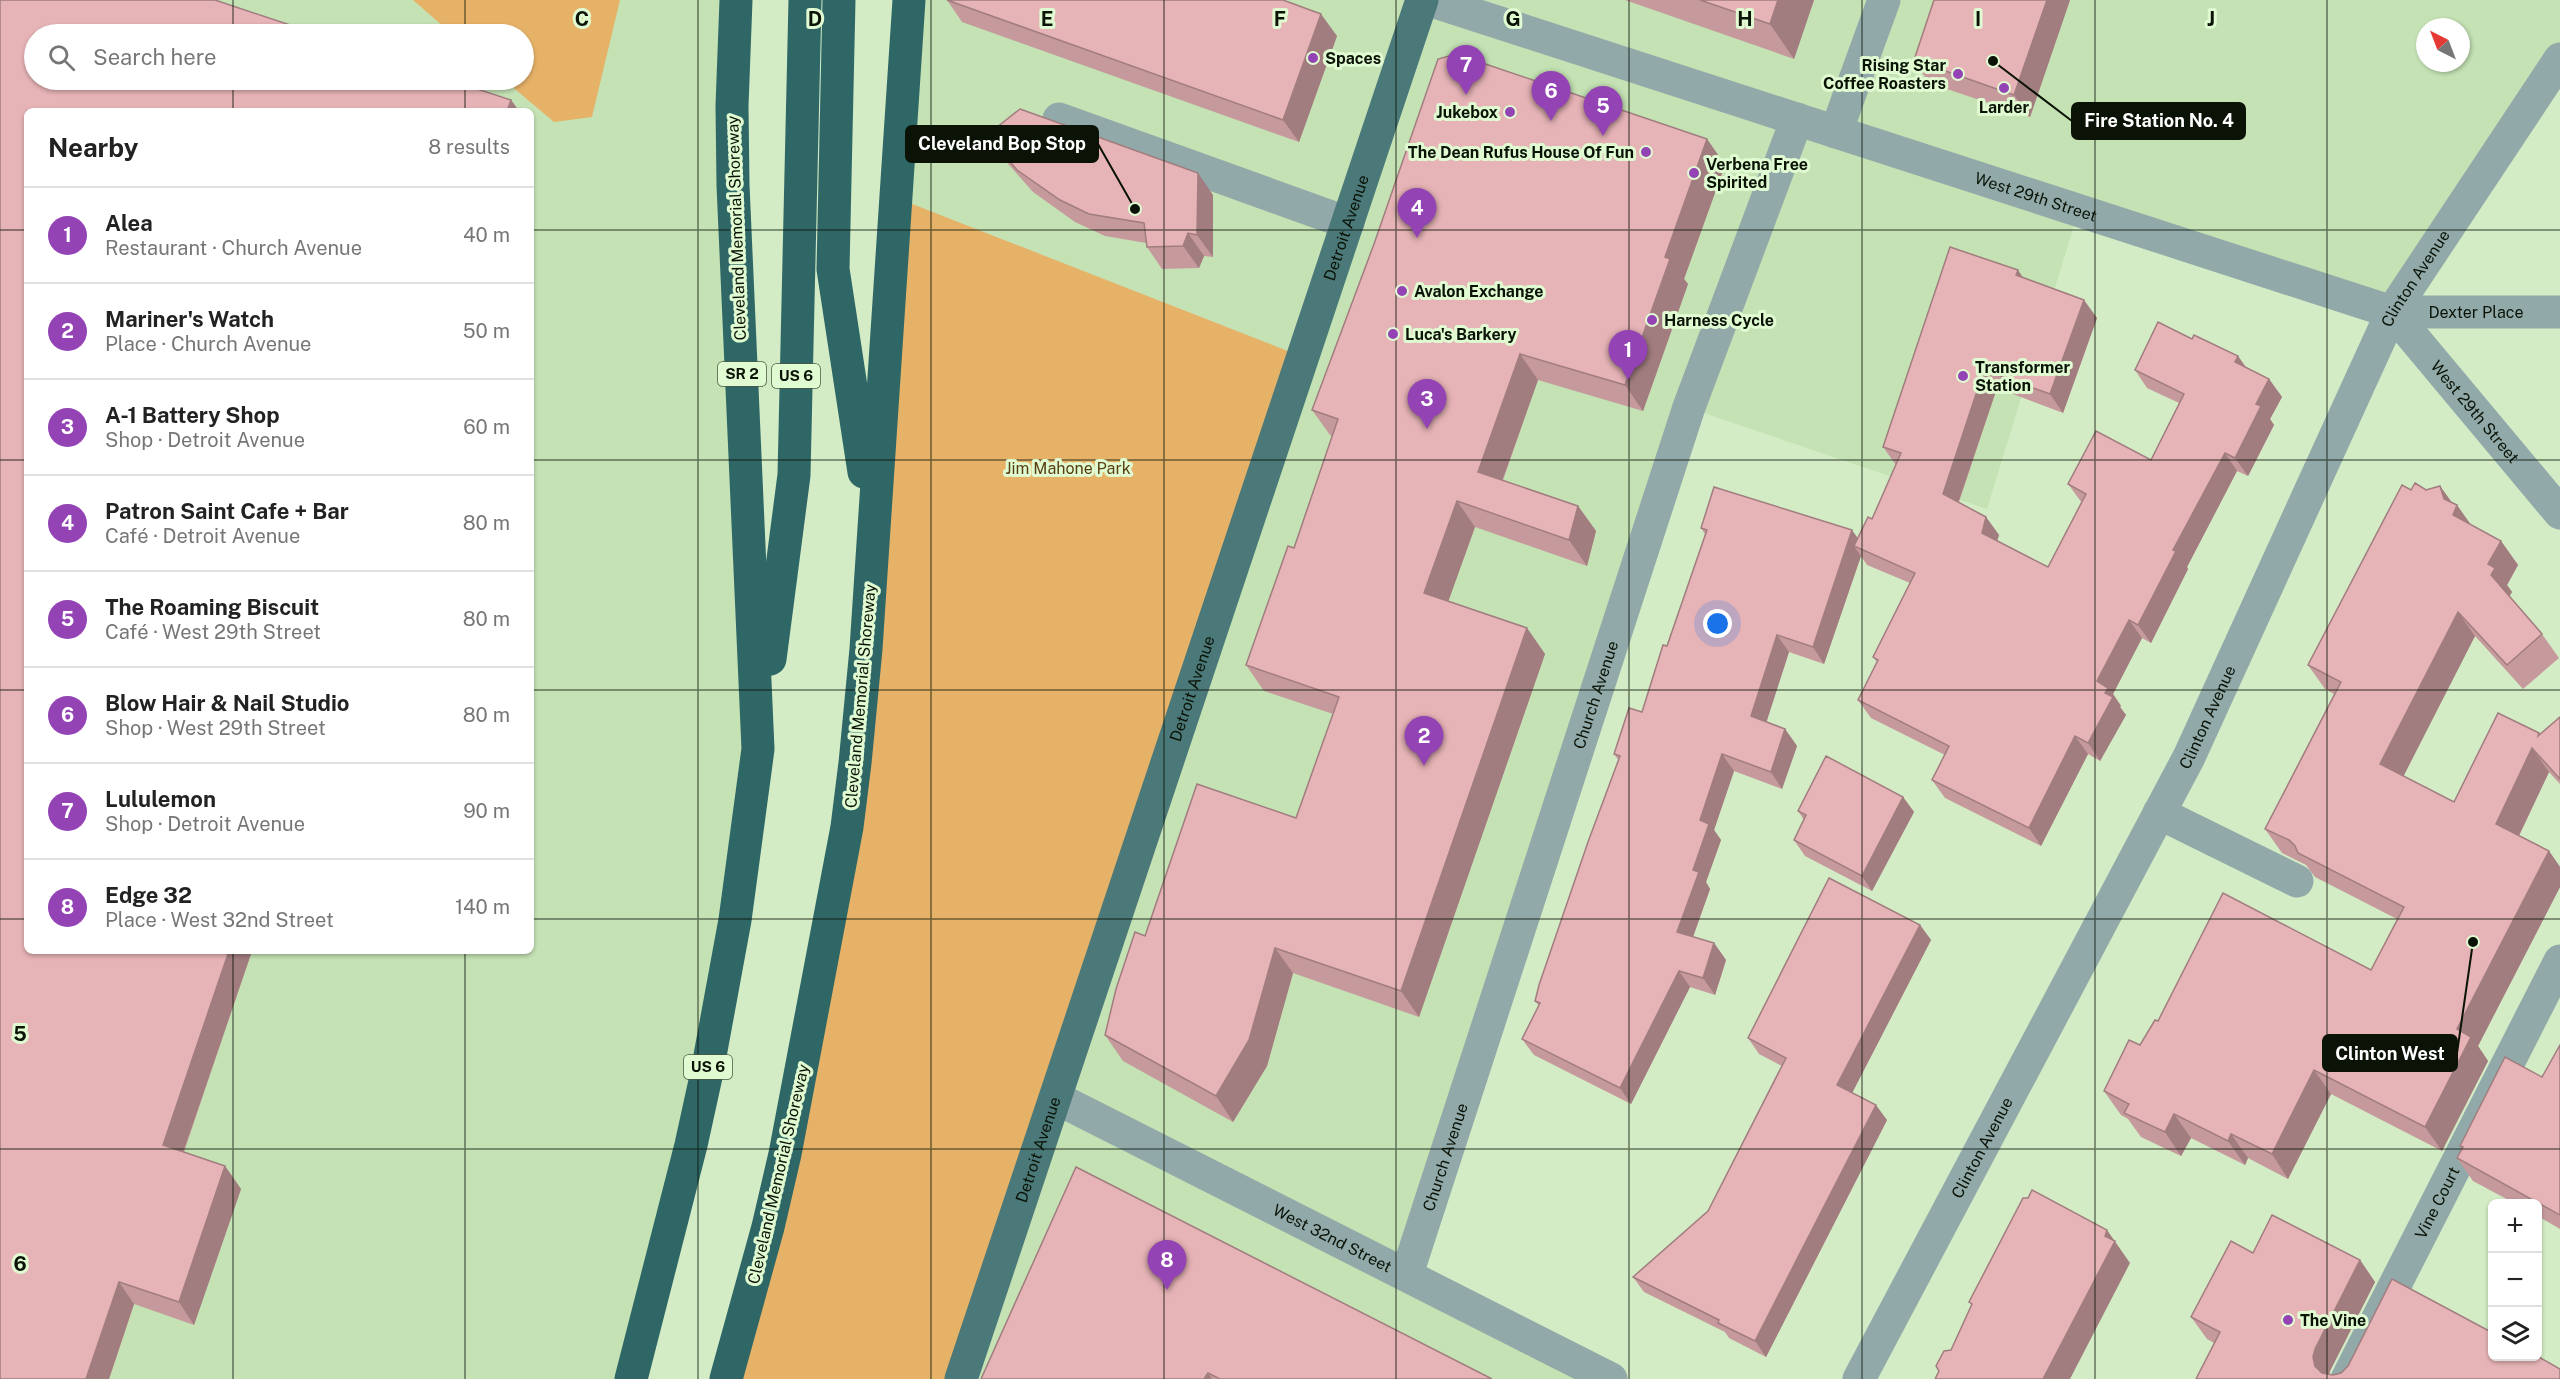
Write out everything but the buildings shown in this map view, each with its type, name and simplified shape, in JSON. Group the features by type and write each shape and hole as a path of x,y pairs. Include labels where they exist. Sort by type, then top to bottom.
{"highway":[{"name":"Cleveland Memorial Shoreway","path":"631,1379 707,1072 735,920 758,749 733,185 732,106 736,0"},
{"name":"US 6","path":"758,749 794,475 805,0"},
{"path":"839,0 833,269 874,533"},
{"name":"Cleveland Memorial Shoreway","path":"726,1379 785,1154 847,827 866,650 909,0"}],"main road":[{"name":"Detroit Avenue","path":"961,1379 1422,0"}],"street":[{"name":"West 29th Street","path":"1429,0 2392,312 2560,513"},
{"path":"1836,132 1884,0"},
{"name":"Clinton Avenue","path":"1859,1379 2189,757 2392,312 2560,59"},
{"path":"1059,119 1348,223"},
{"name":"Church Avenue","path":"1407,1274 1689,407 1797,119"},
{"name":"Dexter Place","path":"2392,312 2560,312"},
{"path":"2158,813 2297,881"},
{"name":"Vine Court","path":"2347,1379 2560,961"},
{"name":"West 32nd Street","path":"1056,1098 1611,1379"}],"shaded area":[{"path":"0,0 736,0 758,749 631,1379 0,1379"},
{"path":"909,0 2560,0 2560,59 2392,312 2076,219 1987,509 1689,408 1407,1274 1607,1379 961,1379 897,198"}],"green space":[{"path":"413,0 620,0 592,117 554,122 516,90 534,90 534,24 441,24"},
{"name":"Jim Mahone Park","path":"897,198 1303,357 961,1379 726,1379 820,973"}],"place":[{"name":"Spaces","path":"1313,58"},
{"name":"Fire Station No. 4","path":"1993,61"},
{"name":"Rising Star Coffee Roasters","path":"1958,74"},
{"name":"Larder","path":"2004,88"},
{"name":"Lululemon","path":"1466,95"},
{"name":"Jukebox","path":"1510,112"},
{"name":"Blow Hair & Nail Studio","path":"1551,121"},
{"name":"The Roaming Biscuit","path":"1603,136"},
{"name":"The Dean Rufus House Of Fun","path":"1646,152"},
{"name":"Verbena Free Spirited","path":"1694,173"},
{"name":"Cleveland Bop Stop","path":"1135,209"},
{"name":"Patron Saint Cafe + Bar","path":"1417,238"},
{"name":"Avalon Exchange","path":"1402,291"},
{"name":"Harness Cycle","path":"1652,320"},
{"name":"Luca's Barkery","path":"1393,334"},
{"name":"Transformer Station","path":"1963,376"},
{"name":"Alea","path":"1628,380"},
{"name":"A-1 Battery Shop","path":"1427,429"},
{"name":"Mariner's Watch","path":"1424,766"},
{"name":"Clinton West","path":"2473,942"},
{"name":"Edge 32","path":"1167,1290"},
{"name":"The Vine","path":"2288,1320"}]}
